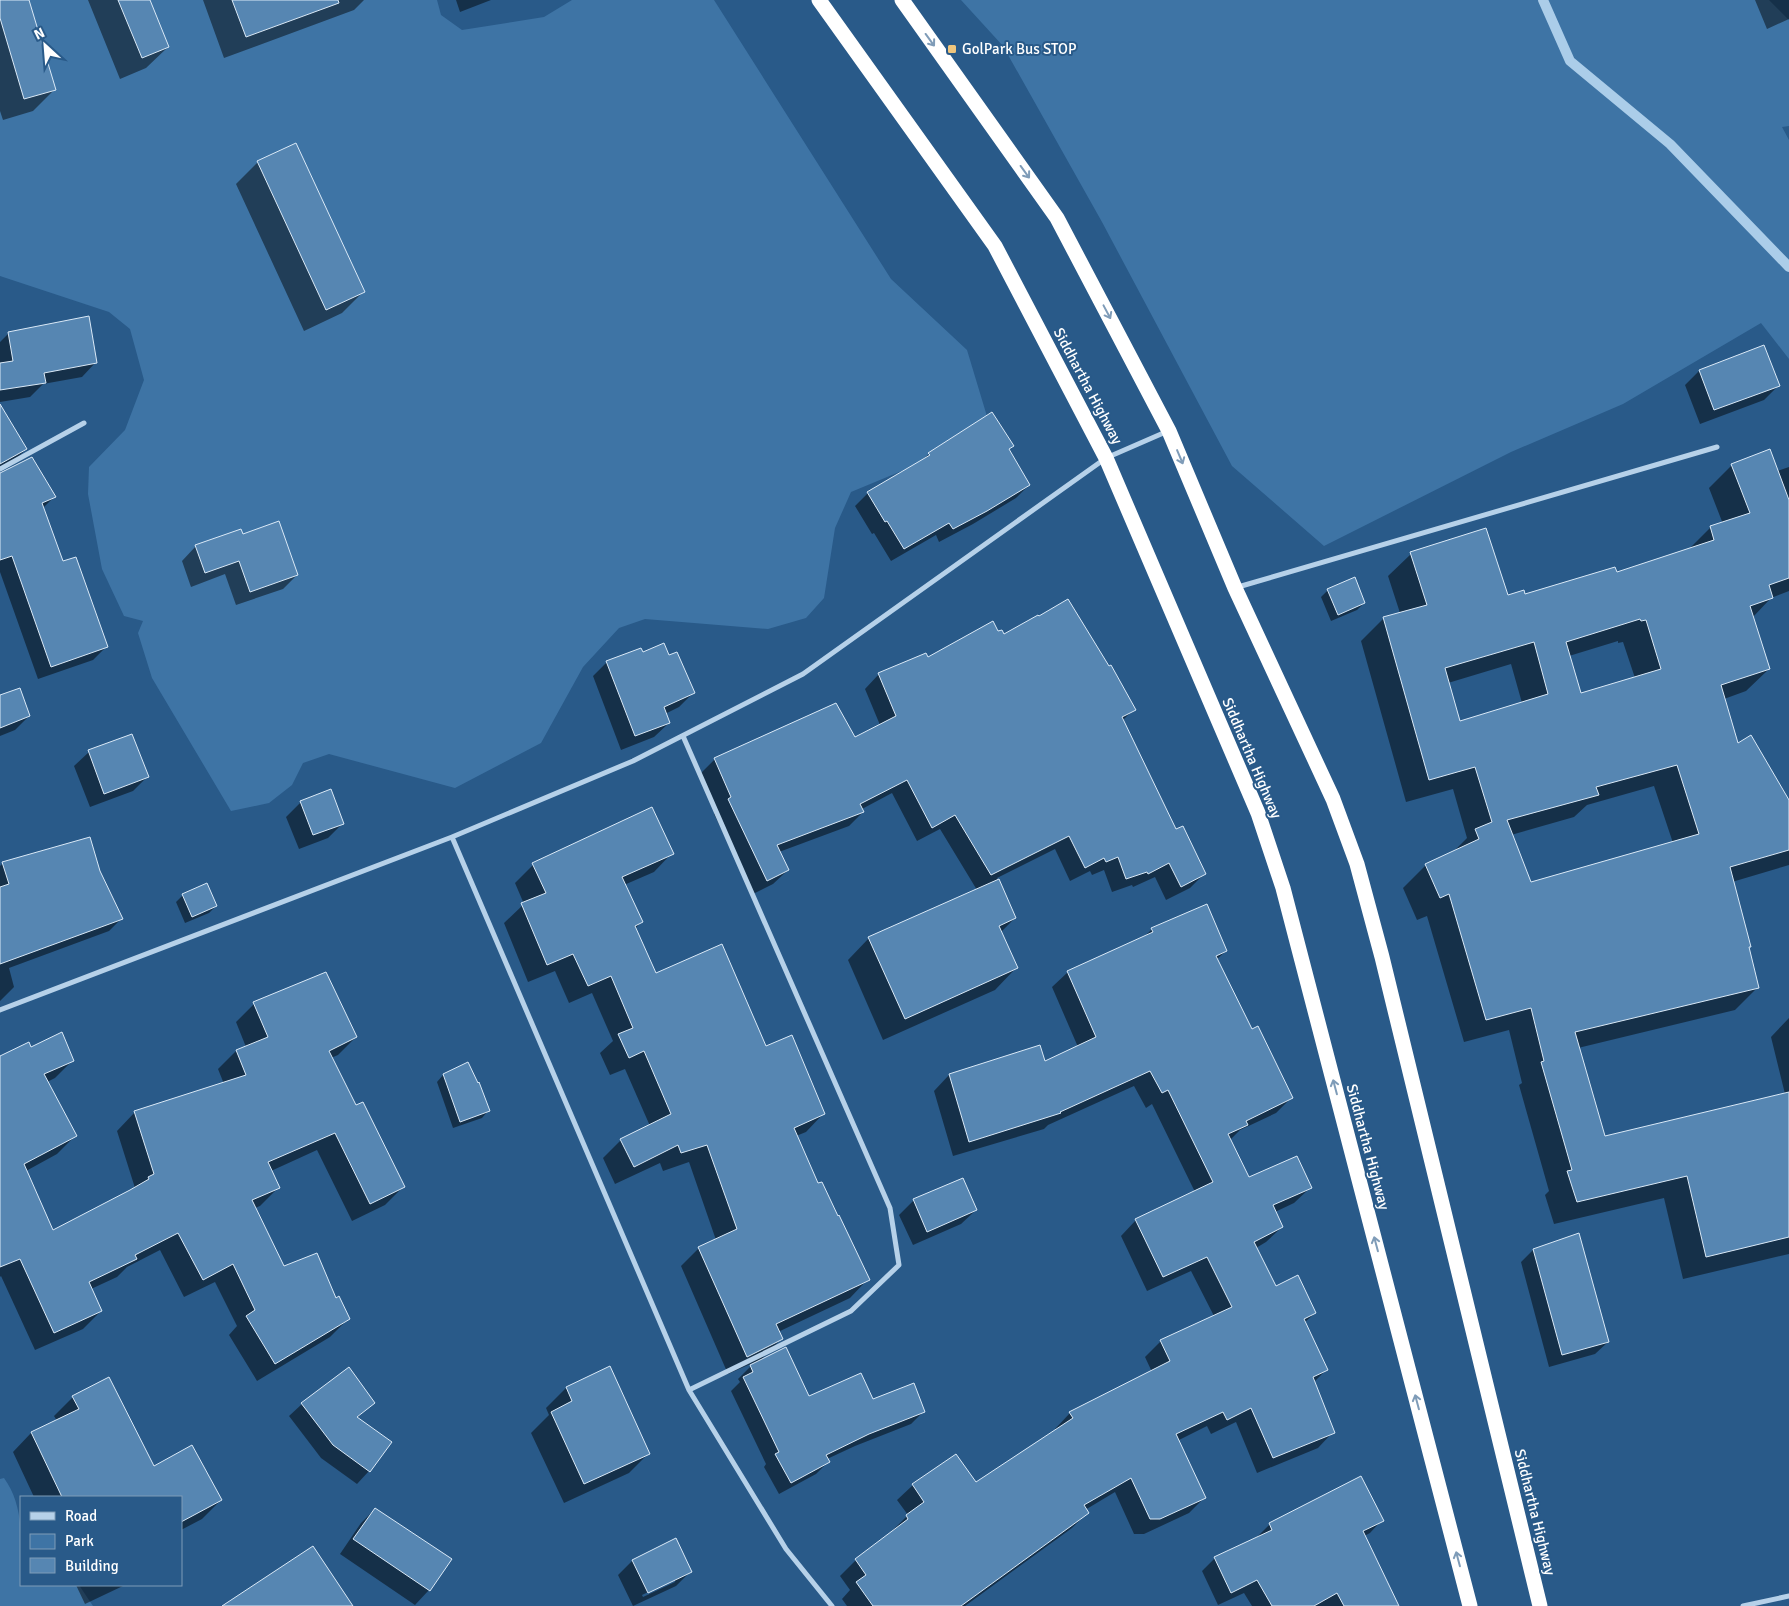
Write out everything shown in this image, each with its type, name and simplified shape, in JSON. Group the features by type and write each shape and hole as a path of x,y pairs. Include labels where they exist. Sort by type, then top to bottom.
{"highway":[{"name":"Siddhartha Highway","path":"819,0 995,246 1106,458 1258,813 1283,888 1470,1606"},
{"name":"Siddhartha Highway","path":"902,0 1058,218 1169,431 1235,588 1333,799 1357,864 1384,967 1540,1606"}],"street":[{"path":"0,469 84,423"},
{"path":"0,1010 452,837 633,761 803,674 1106,458 1169,431"},
{"path":"1235,588 1716,447"},
{"path":"683,736 890,1208 899,1265 851,1311 689,1390"},
{"path":"452,837 689,1390 786,1549 832,1606"},
{"path":"1743,1606 1789,1596"}],"green space":[{"path":"0,0 437,0 441,15 462,30 544,17 572,0 714,0 891,279 967,350 989,423 957,448 851,492 835,528 824,598 806,618 768,629 645,619 619,628 583,667 541,743 455,788 329,754 303,763 292,785 269,803 231,811 152,678 138,633 143,621 124,616 102,569 88,494 89,467 125,430 144,380 130,329 109,312 0,276"},
{"path":"961,0 1769,0 1789,20 1789,126 1782,127 1789,140 1789,359 1761,323 1623,404 1511,452 1324,546 1232,466 1102,222 1003,46"},
{"path":"4,1478 11,1490 19,1516 20,1586 80,1586 93,1606 0,1606 0,1479"}],"building":[{"path":"0,0 29,0 56,90 24,99 0,18"},
{"path":"118,0 150,0 169,47 142,58"},
{"path":"232,0 338,0 339,3 246,37"},
{"path":"296,143 365,292 326,310 257,161"},
{"path":"89,316 97,363 44,373 46,383 0,390 0,363 13,361 8,332"},
{"path":"1764,345 1780,386 1714,410 1699,370"},
{"path":"0,404 27,449 0,464"},
{"path":"992,412 1014,446 1009,449 1030,485 953,529 949,523 904,549 867,492 930,455 928,453"},
{"path":"1770,449 1789,500 1789,578 1769,585 1773,598 1750,606 1770,669 1721,685 1738,743 1751,735 1789,800 1789,850 1730,867 1751,947 1749,947 1759,988 1575,1032 1605,1136 1789,1092 1789,1237 1706,1257 1687,1176 1577,1202 1567,1171 1572,1170 1541,1062 1544,1061 1531,1008 1486,1020 1449,894 1440,898 1425,864 1479,839 1475,829 1492,822 1475,767 1429,780 1383,617 1427,605 1410,552 1486,528 1508,595 1524,590 1525,594 1615,567 1617,572 1714,540 1710,526 1750,513 1731,464","holes":["1640,619 1641,621 1646,620 1661,669 1581,693 1566,642","1534,642 1548,694 1460,721 1445,668","1677,765 1699,834 1531,882 1507,820 1599,795 1596,787"]},
{"path":"32,457 56,497 42,503 63,561 76,557 108,647 51,667 12,556 0,560 0,473"},
{"path":"279,521 298,575 250,592 239,561 205,573 195,545 241,529 243,534"},
{"path":"1355,577 1365,603 1338,615 1327,589"},
{"path":"1068,599 1109,666 1111,665 1136,710 1122,717 1176,829 1183,826 1206,874 1181,887 1169,863 1148,874 1147,872 1126,879 1118,857 1106,862 1104,858 1085,868 1069,836 991,875 955,815 932,828 907,780 860,804 864,812 777,845 789,870 767,881 728,799 731,797 714,758 836,703 855,737 896,716 878,673 926,653 928,657 993,621 998,631 1002,630 1004,634"},
{"path":"664,643 669,655 677,652 695,693 664,707 670,723 635,736 606,661 641,648 643,652"},
{"path":"20,688 30,716 0,728 0,695"},
{"path":"132,734 149,777 104,794 88,750"},
{"path":"331,789 344,824 313,835 300,801"},
{"path":"652,807 674,854 622,877 643,922 635,926 656,973 722,944 766,1046 792,1035 825,1114 794,1128 818,1183 822,1182 870,1280 776,1324 783,1339 747,1357 698,1247 737,1229 707,1145 681,1153 678,1145 634,1167 620,1139 671,1114 644,1051 629,1058 618,1034 633,1028 611,976 588,986 573,954 547,965 521,903 546,893 532,863"},
{"path":"90,837 100,871 123,919 0,964 0,887 9,884 2,862"},
{"path":"999,879 1016,918 999,926 1018,968 905,1019 868,937"},
{"path":"207,883 217,906 192,917 182,894"},
{"path":"1207,904 1227,951 1216,956 1252,1029 1258,1026 1293,1098 1246,1121 1248,1125 1228,1134 1249,1177 1297,1156 1312,1188 1273,1205 1283,1227 1254,1242 1276,1286 1298,1275 1316,1313 1304,1319 1328,1370 1313,1377 1335,1433 1273,1458 1251,1408 1227,1420 1223,1412 1176,1434 1206,1498 1160,1519 1150,1519 1131,1478 1084,1505 1089,1513 961,1606 873,1606 856,1582 866,1575 855,1559 908,1519 906,1515 924,1502 912,1484 956,1454 976,1482 1073,1418 1069,1412 1170,1361 1160,1340 1232,1307 1207,1257 1163,1277 1135,1219 1213,1182 1168,1090 1162,1093 1150,1071 1061,1113 969,1142 949,1074 1040,1045 1045,1061 1096,1037 1067,971 1153,932 1151,928"},
{"path":"326,972 357,1037 329,1051 356,1105 363,1102 405,1187 370,1204 335,1133 268,1162 280,1188 252,1200 284,1266 317,1253 336,1298 339,1296 350,1319 275,1364 246,1316 255,1310 233,1264 203,1280 178,1233 135,1255 137,1259 89,1282 102,1311 54,1333 20,1259 0,1267 0,1056 29,1042 31,1047 62,1032 74,1061 44,1074 77,1136 24,1164 53,1230 130,1190 154,1174 134,1111 246,1075 236,1050 268,1037 253,1002"},
{"path":"468,1062 479,1082 490,1111 460,1122 443,1074"},
{"path":"963,1178 977,1210 927,1232 913,1199"},
{"path":"1579,1233 1609,1342 1562,1355 1533,1249"},
{"path":"786,1347 809,1396 861,1373 873,1399 914,1383 925,1412 869,1434 826,1455 830,1462 791,1483 775,1454 779,1452 743,1377 753,1372 750,1365"},
{"path":"610,1366 650,1454 584,1484 551,1412 572,1401 566,1387"},
{"path":"349,1367 375,1403 357,1417 392,1442 370,1472 333,1445 301,1403"},
{"path":"109,1377 154,1466 192,1445 222,1500 182,1521 182,1496 62,1496 31,1432 79,1409 72,1396"},
{"path":"1361,1476 1384,1521 1363,1531 1399,1606 1344,1606 1337,1593 1314,1606 1272,1606 1257,1580 1231,1593 1214,1557 1272,1530 1269,1523"},
{"path":"375,1508 452,1559 430,1591 353,1539"},
{"path":"676,1538 692,1572 648,1593 632,1560"},
{"path":"313,1546 353,1606 222,1606"}],"waterway":[{"path":"1543,0 1570,61 1670,144 1789,267"}],"place":[{"name":"GolPark Bus STOP","path":"952,49"}]}
